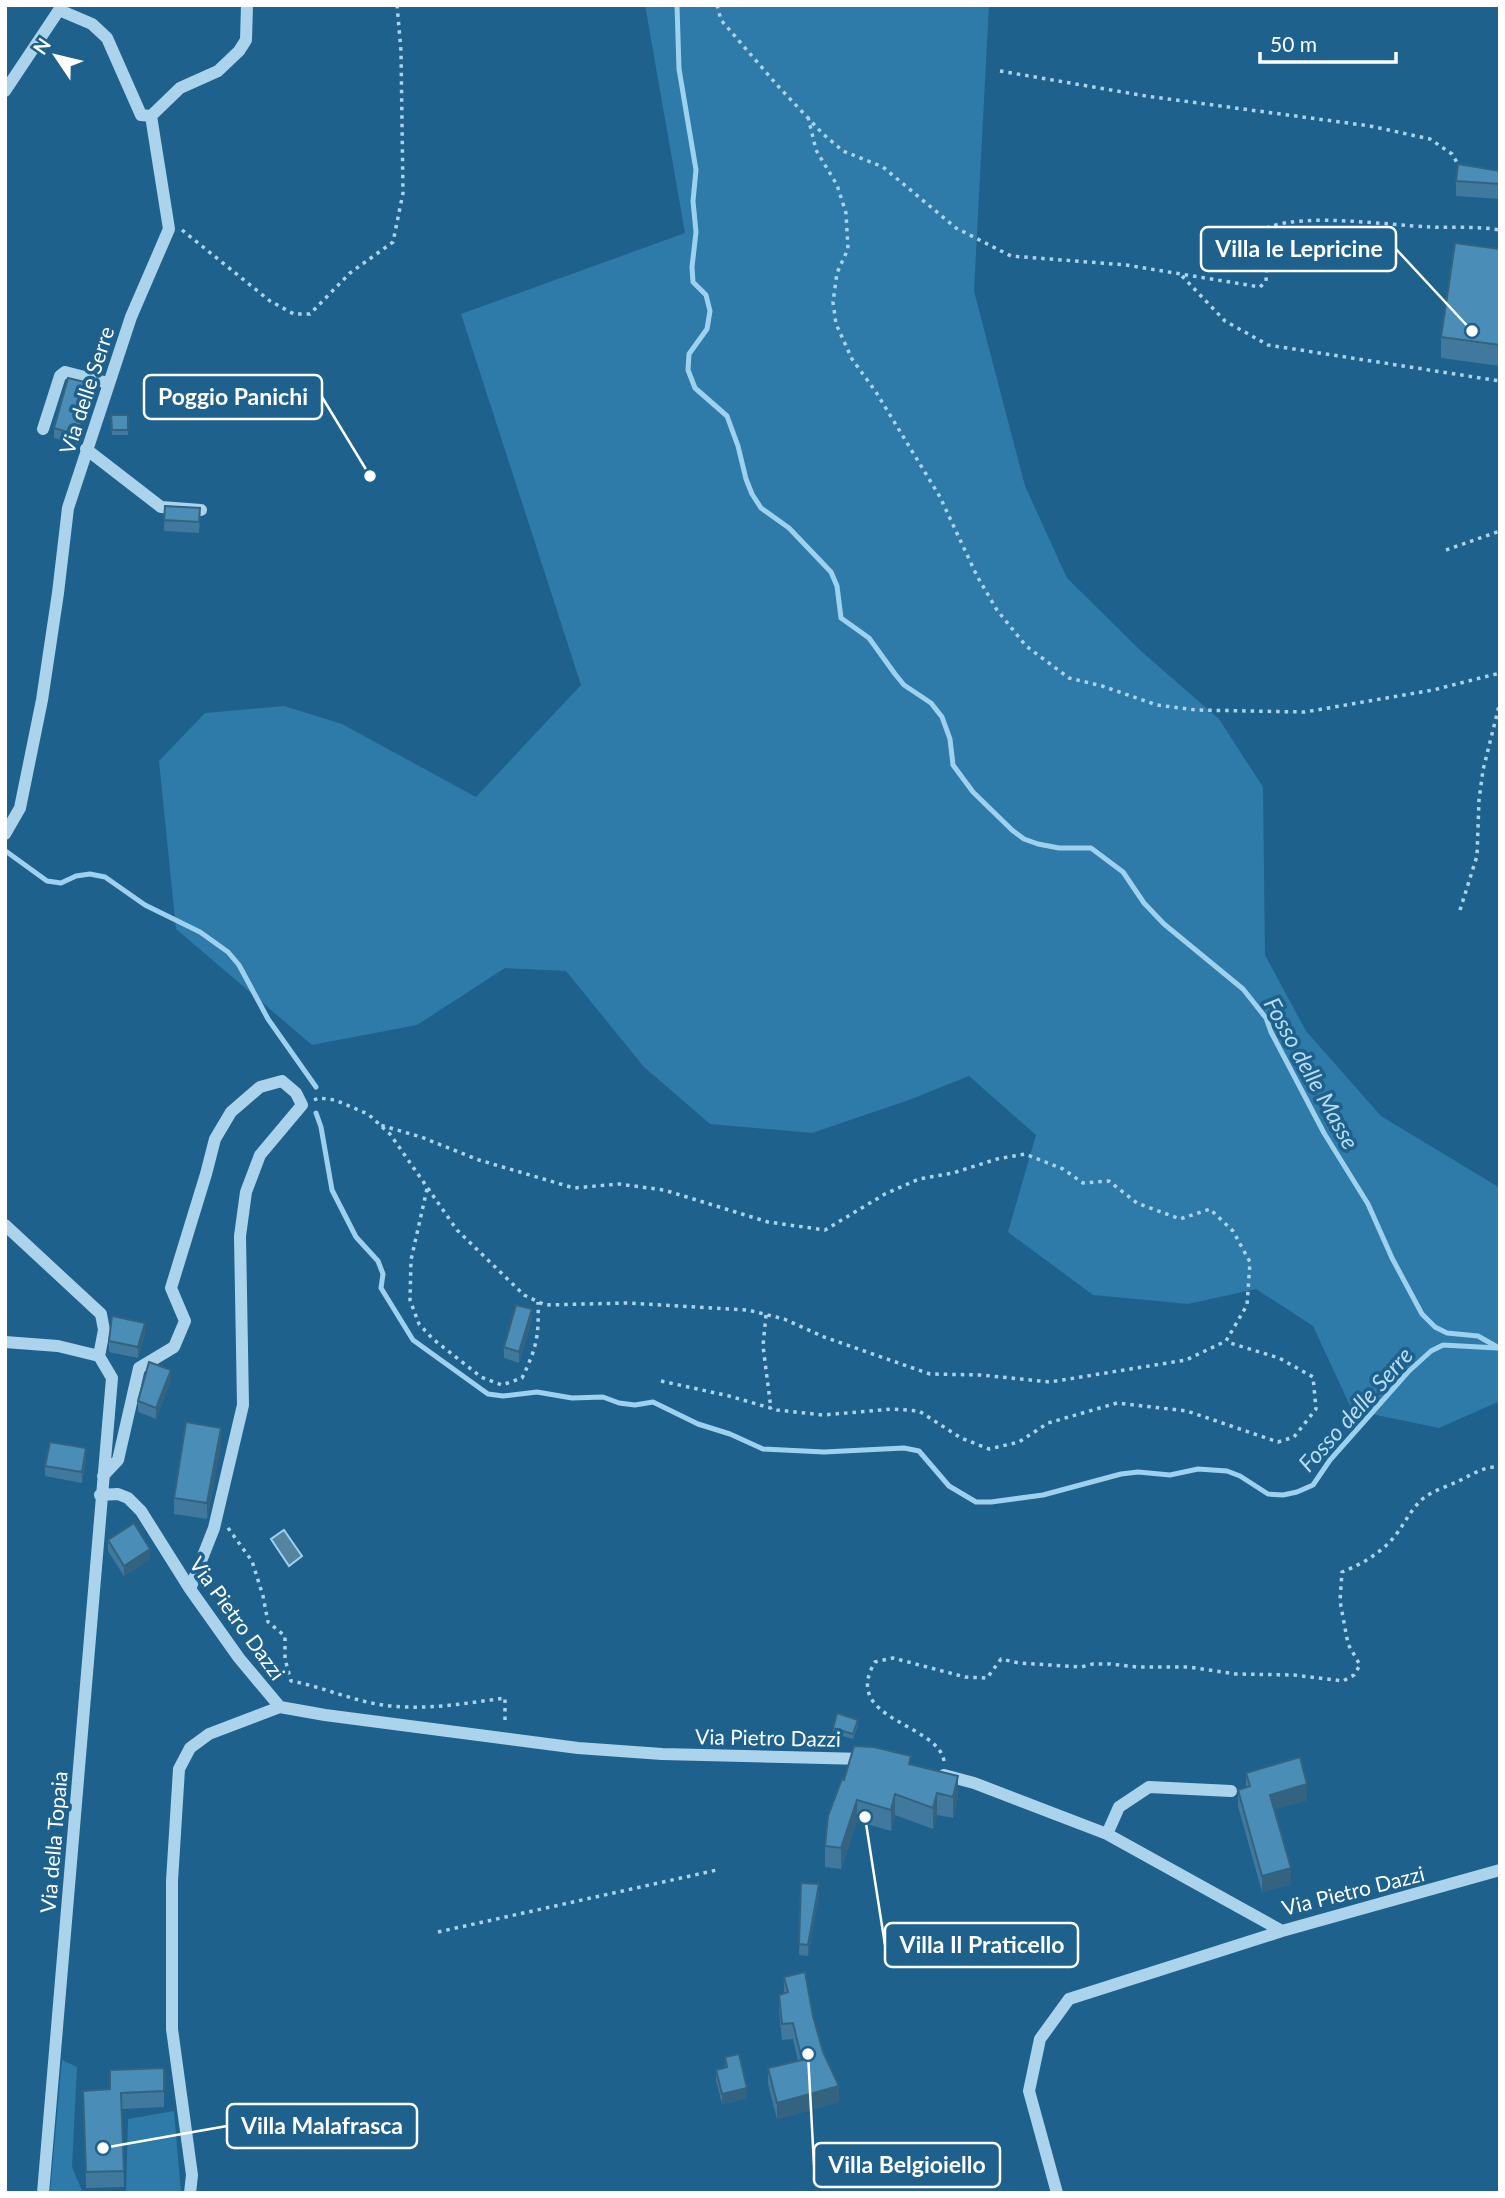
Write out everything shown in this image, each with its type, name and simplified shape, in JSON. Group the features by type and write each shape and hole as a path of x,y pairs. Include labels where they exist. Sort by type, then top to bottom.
{"street":[{"path":"5,90 59,10 92,24 107,38 141,115 151,116 180,88 218,71 239,51 246,40 247,5"},
{"path":"151,116 169,229"},
{"name":"Via delle Serre","path":"5,834 20,808 42,700 68,508 131,317 169,229"},
{"path":"43,429 60,376 65,372 108,383"},
{"path":"86,449 160,507 201,510"},
{"path":"103,1476 118,1460 139,1368 174,1347 185,1321 171,1288 215,1139 231,1112 260,1087 282,1081 296,1093 302,1105 260,1155 246,1192 240,1236 243,1405 216,1517 190,1589"},
{"path":"5,1225 101,1314 104,1330 99,1356 58,1346 5,1342"},
{"name":"Via della Topaia","path":"43,2193 112,1378 99,1356"},
{"name":"Via Pietro Dazzi","path":"100,1495 118,1494 128,1498 141,1511 190,1589 239,1658 280,1707 578,1748 662,1754 875,1759"},
{"path":"190,2193 192,2175 172,2029 172,1881 178,1769 190,1748 209,1734 280,1707"},
{"name":"Via Pietro Dazzi","path":"941,1775 975,1783 1107,1834 1282,1931 1500,1870"},
{"path":"1107,1834 1119,1807 1149,1787 1231,1791"},
{"path":"1057,2193 1029,2091 1040,2039 1069,1999 1282,1931"}],"path":[{"path":"169,229 182,230 270,301 294,314 310,314 350,273 393,242 403,194 401,51 397,5"},
{"path":"717,5 721,20 808,117 843,150 883,167 956,228 1011,256 1126,265 1260,287 1266,281 1269,227 1281,222 1314,220 1500,230"},
{"path":"1000,71 1146,96 1370,126 1430,139 1452,154 1461,170"},
{"path":"808,117 816,150 837,185 846,213 848,249 837,273 833,302 836,324 852,359 876,392 940,498 983,587 997,610 1026,646 1069,678 1157,705 1196,710 1305,712 1433,690 1500,673"},
{"path":"1180,274 1225,321 1268,345 1500,381"},
{"path":"1446,550 1500,531"},
{"path":"1460,910 1477,856 1483,770 1500,702"},
{"path":"302,1105 319,1098 335,1100 368,1114 390,1135 457,1230 524,1295 545,1306 626,1303 748,1310 784,1319 824,1337 930,1374 981,1375 1049,1382 1186,1360 1226,1341 1247,1305 1250,1262 1233,1231 1210,1209 1180,1219 1137,1203 1109,1181 1083,1183 1063,1169 1025,1154 919,1180 885,1194 825,1230 768,1222 664,1190 619,1184 574,1188 479,1160 421,1137 380,1125"},
{"path":"427,1189 411,1260 410,1300 419,1324 433,1339 481,1377 502,1385 522,1378 535,1353 538,1302"},
{"path":"766,1315 763,1346 771,1409"},
{"path":"661,1381 729,1395 771,1409 823,1415 892,1409 919,1411 961,1438 989,1449 1019,1442 1048,1423 1118,1403 1187,1411 1278,1442 1294,1437 1316,1409 1313,1377 1279,1358 1226,1341"},
{"path":"941,1775 944,1755 936,1744 882,1712 875,1702 867,1684 868,1672 875,1662 892,1658 965,1677 987,1678 1001,1659 1019,1663 1081,1667 1101,1664 1189,1667 1236,1674 1294,1675 1343,1681 1354,1675 1360,1665 1348,1644 1340,1601 1342,1572 1381,1550 1426,1496 1474,1472 1491,1466 1500,1467"},
{"path":"216,1517 235,1534 252,1561 268,1622 285,1636 285,1658 291,1681 321,1686 391,1706 438,1706 505,1698 505,1740"},
{"path":"438,1932 717,1870"}],"shaded area":[{"path":"645,5 989,5 974,291 1025,486 1067,578 1141,651 1219,719 1263,787 1265,955 1306,1031 1381,1116 1500,1188 1500,1401 1439,1428 1352,1410 1313,1326 1256,1289 1188,1304 1093,1295 1008,1232 1036,1135 969,1076 812,1133 710,1124 644,1067 566,971 505,968 417,1025 312,1045 176,929 159,761 205,713 284,706 342,724 476,797 581,685 461,314 685,233"},
{"path":"284,1530 302,1556 289,1566 271,1539"},
{"path":"62,2060 77,2067 72,2167 83,2193 50,2193"},
{"path":"174,2111 181,2193 126,2193 128,2119"}],"building":[{"path":"1458,164 1500,171 1500,184 1456,181"},
{"path":"1455,243 1500,249 1500,345 1441,337"},
{"path":"68,378 93,384 78,435 54,428"},
{"path":"111,415 128,415 128,430 112,430"},
{"path":"165,506 200,508 199,522 164,520"},
{"path":"516,1305 532,1309 519,1352 504,1347"},
{"path":"112,1316 145,1323 138,1347 109,1341"},
{"path":"149,1362 171,1370 156,1408 138,1401"},
{"path":"186,1422 221,1428 207,1503 174,1498"},
{"path":"50,1442 86,1448 82,1472 45,1466"},
{"path":"134,1523 150,1549 124,1566 108,1540"},
{"path":"837,1713 858,1720 853,1734 833,1728"},
{"path":"854,1746 874,1747 911,1756 909,1764 958,1776 953,1797 937,1793 933,1808 895,1794 891,1810 857,1800 841,1848 825,1846 828,1816 842,1779 844,1780"},
{"path":"1300,1757 1307,1784 1270,1795 1291,1868 1262,1876 1238,1790 1250,1786 1246,1773"},
{"path":"801,1883 819,1884 808,1945 799,1944"},
{"path":"805,1972 823,2052 839,2086 777,2103 768,2068 802,2060 793,2023 782,2024 779,1995 788,1992 784,1977"},
{"path":"739,2054 747,2088 722,2094 716,2070 727,2067 725,2057"},
{"path":"164,2068 164,2091 121,2093 124,2171 86,2172 83,2091 110,2089 110,2070"}],"waterway":[{"name":"Fosso delle Masse","path":"677,5 679,69 696,170 693,201 696,232 693,282 706,295 710,311 707,329 689,354 688,370 695,388 727,416 752,494 761,508 789,528 831,572 837,586 841,618 869,638 904,685 931,703 942,717 950,739 953,765 973,792 1024,839 1059,848 1091,848 1123,872 1144,903 1164,924 1243,989 1266,1018 1324,1133 1368,1204 1392,1258 1422,1314 1435,1327 1447,1333 1478,1336 1499,1348"},
{"name":"Fosso delle Serre","path":"7,852 47,881 61,883 76,876 90,874 105,877 145,905 200,932 228,952 239,965 268,1019 316,1087"},
{"name":"Fosso delle Serre","path":"316,1113 332,1190 356,1237 378,1261 383,1274 381,1288 413,1340 488,1394 503,1396 537,1392 572,1398 603,1397 635,1405 653,1402 698,1424 730,1434 763,1449 824,1452 904,1448 919,1451 949,1486 976,1502 1043,1495 1121,1474 1138,1472 1170,1475 1198,1469 1227,1471 1268,1494 1297,1492 1313,1485 1330,1460 1408,1372 1431,1351 1443,1345 1497,1348"}],"place":[{"name":"Villa le Lepricine","path":"1472,331"},
{"name":"Poggio Panichi","path":"370,476"},
{"name":"Villa Il Praticello","path":"865,1817"},
{"name":"Villa Belgioiello","path":"808,2054"},
{"name":"Villa Malafrasca","path":"103,2148"}]}
